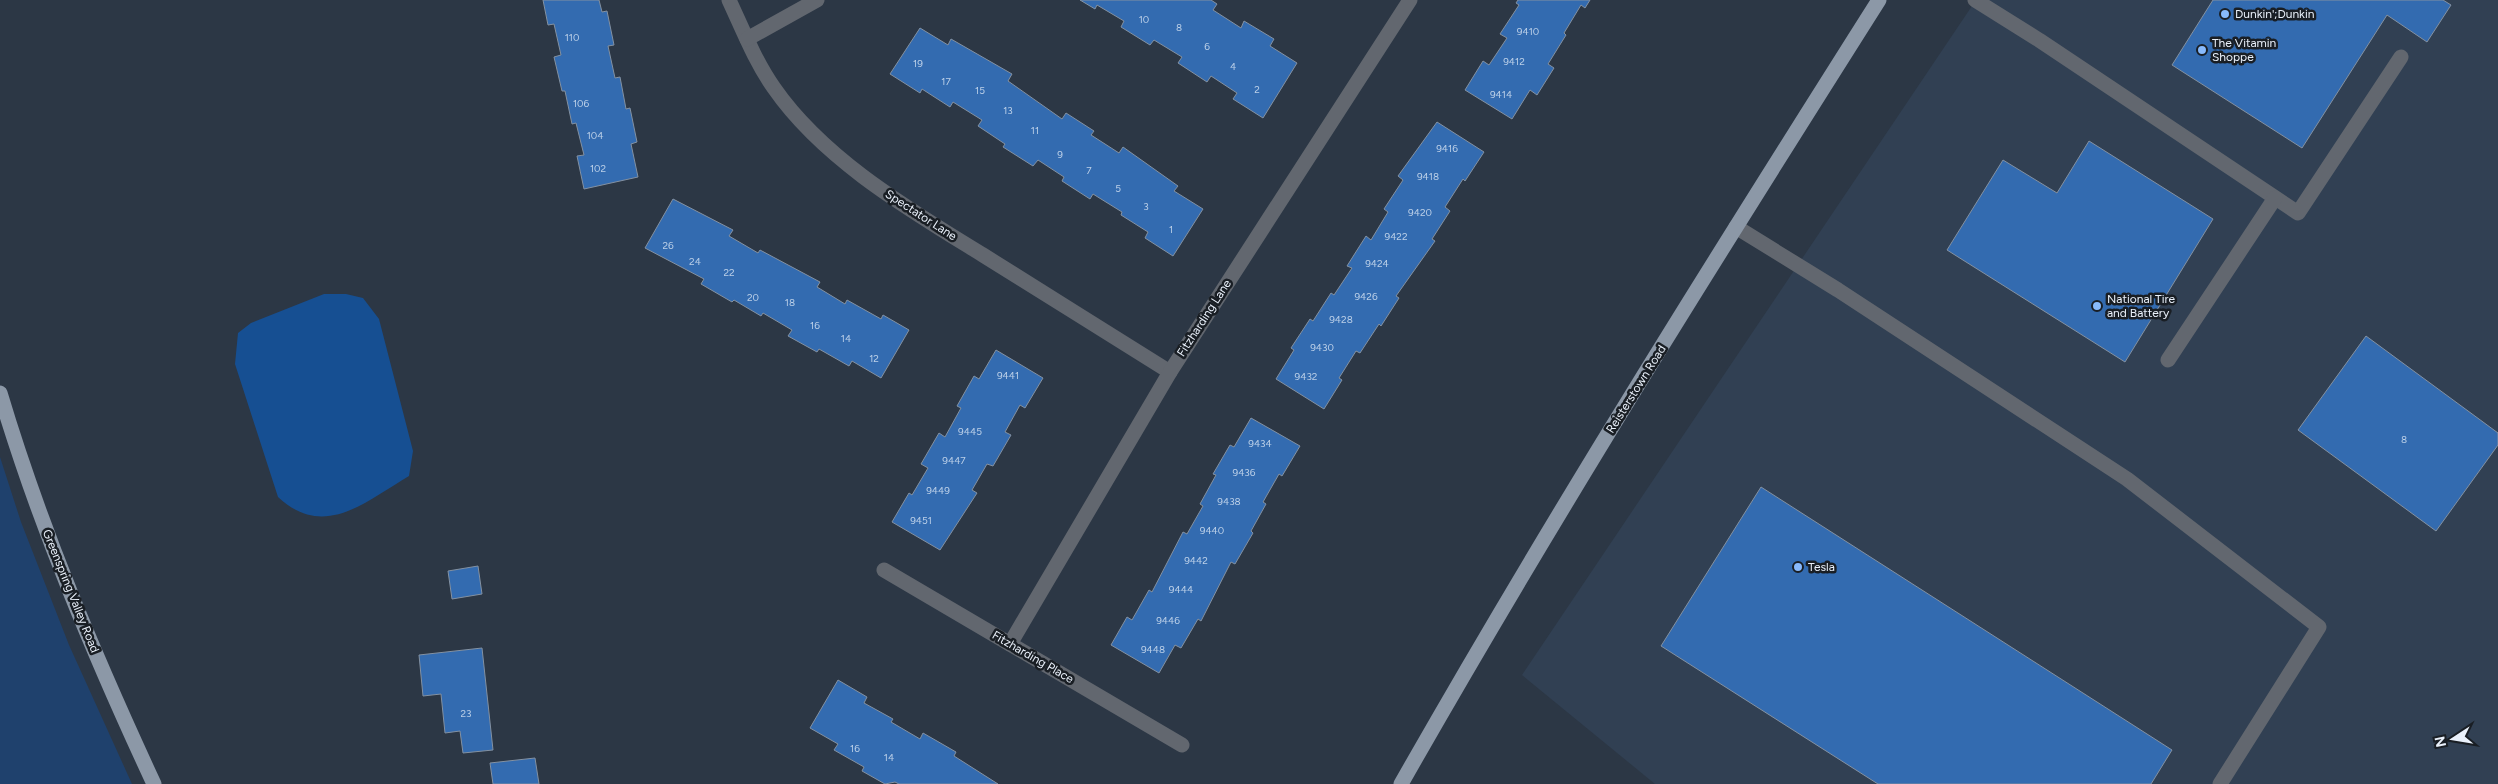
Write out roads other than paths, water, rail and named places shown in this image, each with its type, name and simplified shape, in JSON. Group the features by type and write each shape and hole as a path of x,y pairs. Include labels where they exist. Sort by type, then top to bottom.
{"main road":[{"name":"Reisterstown Road","path":"1401,784 1494,620 1736,227 1879,0"},
{"name":"Greenspring Valley Road","path":"1,400 41,514 86,630 154,784"}],"street":[{"name":"Spectator Lane","path":"730,0 747,39 774,88 806,125 841,158 893,199 1170,372"},
{"path":"747,39 817,0"},
{"name":"Fitzharding Lane","path":"1010,644 1170,372 1410,0"},
{"path":"1975,0 2298,213 2401,57"},
{"path":"2168,360 2275,198"},
{"path":"1736,227 1838,290 2127,479 2319,627 2220,784"},
{"name":"Fitzharding Place","path":"884,570 1182,745"}],"place":[{"name":"Dunkin';Dunkin","path":"2225,14"},
{"name":"The Vitamin Shoppe","path":"2202,50"},
{"name":"National Tire and Battery","path":"2097,306"},
{"name":"Tesla","path":"1798,567"}]}
